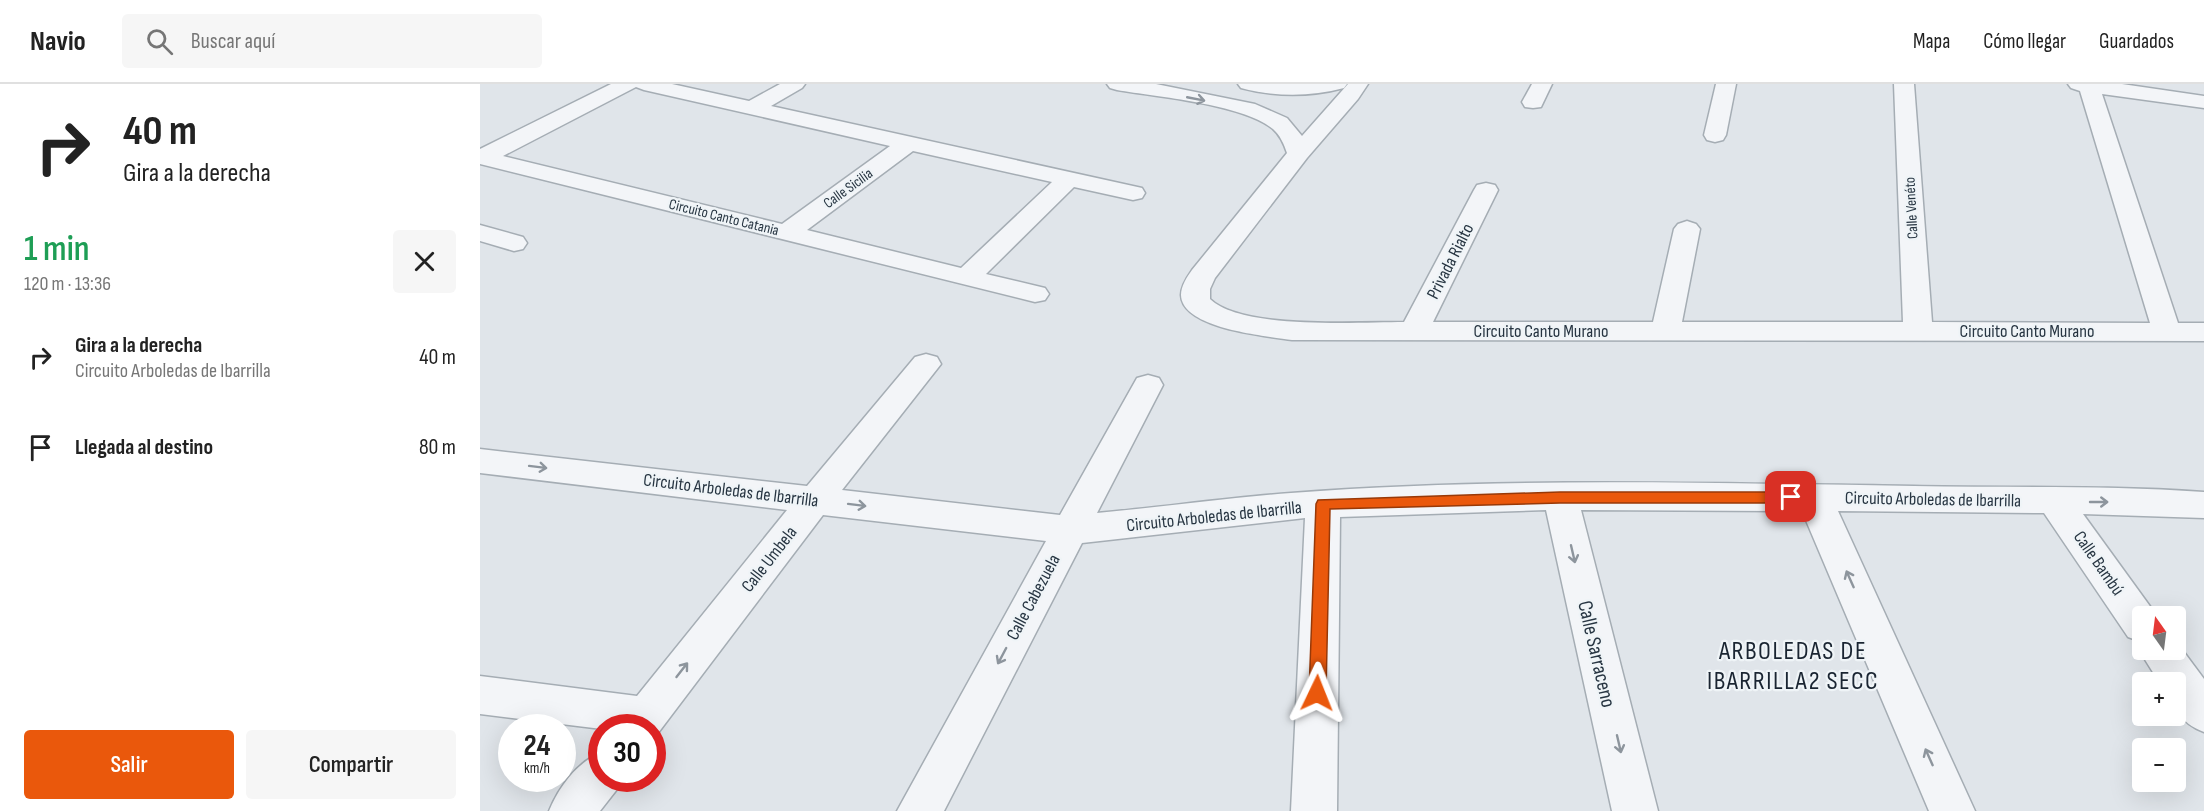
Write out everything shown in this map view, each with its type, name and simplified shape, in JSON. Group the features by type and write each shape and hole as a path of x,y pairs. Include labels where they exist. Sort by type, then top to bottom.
{"street":[{"name":"Circuito Canto Catania","path":"481,157 627,84"},
{"path":"644,84 1133,193"},
{"path":"727,102 761,84"},
{"path":"752,108 795,84"},
{"path":"1117,84 1232,106 1263,115 1279,123 1292,137 1299,153"},
{"path":"1248,84 1288,90 1321,88 1337,84"},
{"name":"Circuito Canto Murano","path":"1358,84 1351,95 1299,153 1202,276 1194,290 1197,302 1205,310 1226,318 1292,331 2204,332"},
{"path":"1715,135 1726,84"},
{"name":"Calle Venéto","path":"1904,84 1918,331"},
{"path":"2167,332 2083,85 2204,102"},
{"path":"1263,115 1288,90"},
{"name":"Calle Sicilia","path":"787,232 909,143"},
{"name":"Circuito Canto Catania","path":"481,157 1035,294"},
{"path":"967,277 1069,179"},
{"name":"Privada Rialto","path":"1414,331 1486,190"},
{"path":"1666,331 1687,229"},
{"path":"480,233 514,243"},
{"name":"Calle Umbela","path":"647,714 815,500 926,364"},
{"name":"Calle Cabezuela","path":"920,811 1068,530 1148,385"},
{"name":"Circuito Arboledas de Ibarrilla","path":"480,461 1068,530 1323,504 1560,497 1814,497 2204,505"},
{"name":"Calle Sarraceno","path":"1560,497 1635,811"},
{"path":"1814,497 1953,811"},
{"name":"Calle Bambú","path":"2055,502 2132,611"},
{"path":"1314,811 1323,504"},
{"path":"2167,660 2204,713"},
{"path":"480,695 593,714"},
{"path":"572,811 588,791"}],"district":[{"name":"ARBOLEDAS DE IBARRILLA2 SECC","path":"1793,665"}],"route":[{"path":"1317,693 1323,504 1560,497 1791,497"}]}
